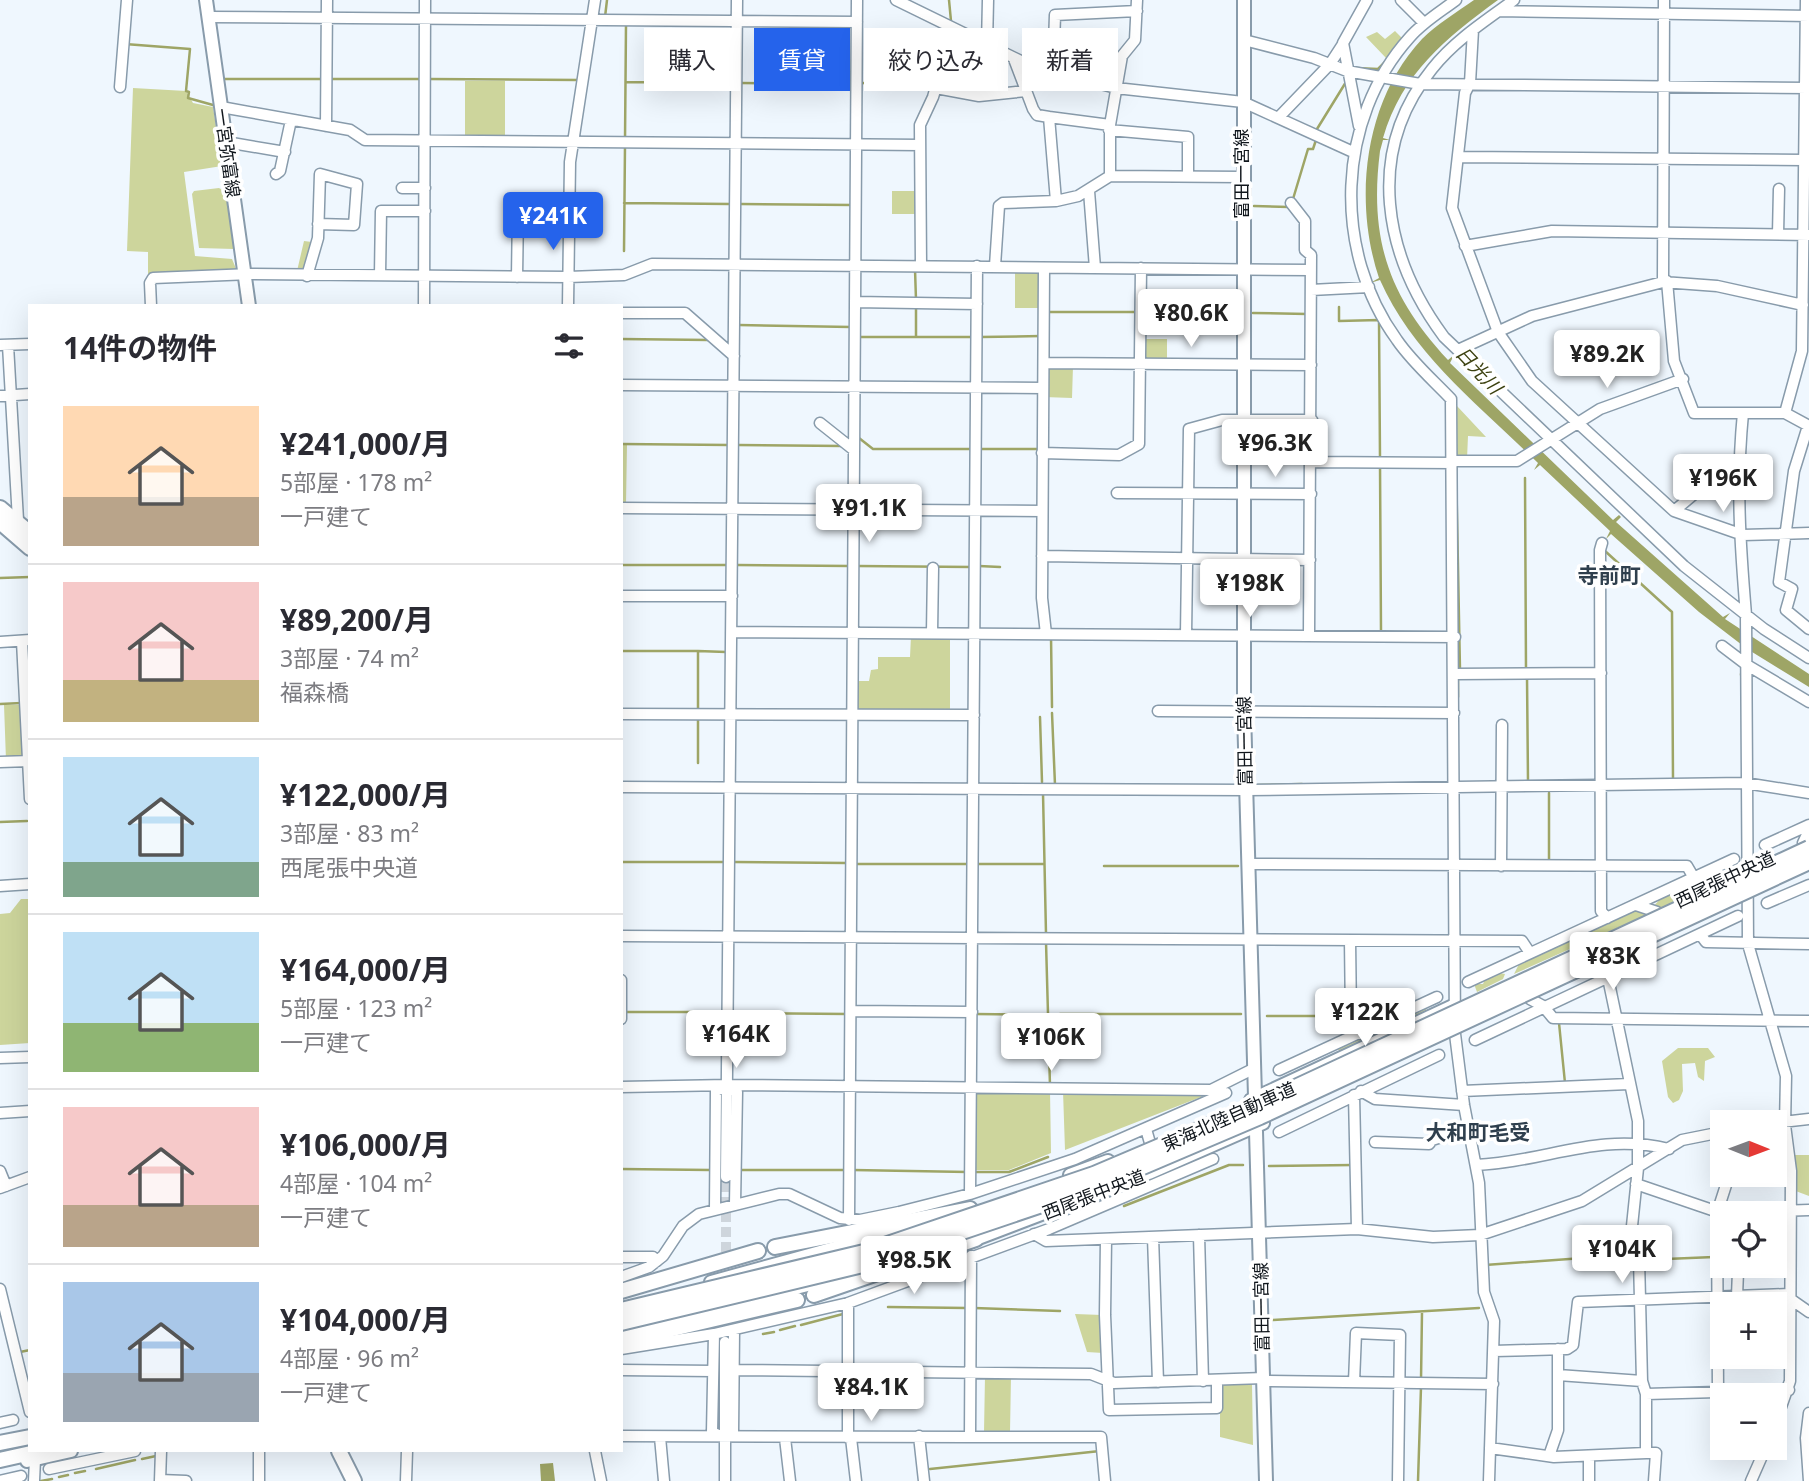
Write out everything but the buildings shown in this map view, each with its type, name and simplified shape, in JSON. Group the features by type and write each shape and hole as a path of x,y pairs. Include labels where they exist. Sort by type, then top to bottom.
{"highway":[{"path":"0,508 28,545"},
{"path":"8,520 28,532"},
{"name":"東海北陸自動車道","path":"623,1310 864,1252 1084,1179 1261,1103 1807,844"},
{"name":"東海北陸自動車道","path":"623,1323 867,1264 1098,1186 1235,1128 1809,862"},
{"path":"775,1247 970,1202"},
{"path":"814,1295 976,1239"},
{"path":"623,1291 758,1251"},
{"path":"623,1341 797,1300"},
{"path":"0,1443 28,1437"},
{"path":"340,1452 354,1481"},
{"path":"0,1460 37,1455"}],"main road":[{"name":"一宮弥富線","path":"206,0 249,304"},
{"name":"富田一宮線","path":"1244,0 1244,712 1266,1481"},
{"name":"西尾張中央道","path":"623,1303 822,1254 1150,1143 1255,1098 1807,844"},
{"name":"西尾張中央道","path":"623,1331 790,1291 976,1239 1193,1155 1256,1126 1352,1092 1455,1034 1697,928 1749,897 1809,869"},
{"path":"0,1437 28,1431"},
{"path":"0,1467 37,1455 62,1452"}],"street":[{"path":"120,87 127,0"},
{"path":"326,126 327,0"},
{"path":"424,304 425,0"},
{"path":"568,304 568,184 594,0"},
{"path":"726,1177 737,0"},
{"path":"849,1220 857,0"},
{"path":"896,0 953,28"},
{"path":"987,28 988,0"},
{"path":"1118,77 1122,56 1135,40 1137,0"},
{"path":"1279,117 1330,64 1367,0"},
{"path":"1401,0 1424,23"},
{"path":"1456,0 1424,23 1408,40 1382,78 1359,126 1353,152 1355,235 1369,287 1397,340 1451,399 1455,637 1455,1034 1464,1104 1479,1183 1484,1292 1494,1321 1489,1481"},
{"path":"1514,0 1449,50 1419,84 1397,134 1391,172 1390,210 1397,248 1409,281 1430,318 1458,350 1684,566 1746,615 1809,658"},
{"path":"1664,0 1661,231 1676,373 1683,379 1696,415 1786,413 1809,426 1794,471 1779,582 1792,589 1786,610 1789,615 1809,629"},
{"path":"1786,413 1802,351 1806,0"},
{"path":"1055,28 1055,15 1137,11"},
{"path":"1499,11 1807,16"},
{"path":"209,17 857,22"},
{"path":"1473,30 1452,208 1497,332 1532,381 1674,512 1743,535 1809,533"},
{"path":"1244,40 1346,71 1419,84 1467,87 1807,88"},
{"path":"1343,43 1346,71 1359,126"},
{"path":"1008,55 1022,61"},
{"path":"1014,58 1022,79"},
{"path":"1118,88 1243,102 1353,152"},
{"path":"920,266 920,125 935,91"},
{"path":"952,91 979,96 1022,91"},
{"path":"1026,91 1037,115 1110,128 1188,137 1188,175"},
{"path":"1110,176 1110,128 1116,91"},
{"path":"221,107 353,131 365,140 920,145"},
{"path":"1049,117 1056,201"},
{"path":"276,174 280,171 291,120"},
{"path":"226,142 285,152"},
{"path":"1458,157 1804,160"},
{"path":"307,276 318,238 318,224 320,174 356,184 354,225 318,224"},
{"path":"995,266 999,206 1007,202 1056,201 1089,191 1110,176 1242,177"},
{"path":"402,188 425,188"},
{"path":"1779,189 1779,234"},
{"path":"1089,191 1095,268"},
{"path":"1291,203 1305,221 1305,250 1311,256 1309,635"},
{"path":"517,276 518,210"},
{"path":"380,275 380,211 425,211"},
{"path":"1465,246 1552,232 1661,231 1805,235"},
{"path":"151,304 150,283 153,278 244,274 568,277 624,275 652,264 1311,270"},
{"path":"970,1202 977,266"},
{"path":"1042,634 1044,268"},
{"path":"1042,453 1119,455 1139,444 1141,268"},
{"path":"1458,350 1542,313 1665,282 1717,286 1802,305"},
{"path":"1311,290 1369,287"},
{"path":"855,302 977,304"},
{"path":"623,313 685,313 734,352"},
{"path":"28,344 4,345 8,520 28,516"},
{"path":"1044,363 1311,365"},
{"path":"1797,374 1809,377"},
{"path":"1311,462 1517,461 1600,409 1683,379"},
{"path":"623,385 1043,388"},
{"path":"6,395 28,394"},
{"path":"1742,413 1737,474 1746,615 1748,944 1786,1076 1782,1110"},
{"path":"1186,635 1189,429 1222,420 1312,420"},
{"path":"820,423 854,450"},
{"path":"1674,512 1693,495 1737,474"},
{"path":"1117,493 1311,494"},
{"path":"623,508 1042,511"},
{"path":"1602,543 1601,911 1607,918"},
{"path":"1042,556 1310,561"},
{"path":"932,633 933,568"},
{"path":"623,596 732,596"},
{"path":"731,632 1455,637"},
{"path":"0,642 26,640 28,721"},
{"path":"1721,646 1746,665 1809,702"},
{"path":"1455,674 1601,673"},
{"path":"1158,711 1454,713"},
{"path":"623,714 974,715"},
{"path":"1502,725 1502,866"},
{"path":"0,762 28,761"},
{"path":"623,787 1247,790 1748,785 1809,793"},
{"path":"1765,845 1809,828 1807,844"},
{"path":"1468,982 1734,859"},
{"path":"1249,864 1687,866 1694,878"},
{"path":"0,886 28,884"},
{"path":"1767,904 1809,885"},
{"path":"1636,905 1657,912"},
{"path":"1475,1040 1688,940 1697,928 1738,916"},
{"path":"1697,928 1706,942 1809,944"},
{"path":"623,936 1522,941 1530,953"},
{"path":"1350,940 1351,1018 1359,1034"},
{"path":"1510,980 1512,962"},
{"path":"1608,978 1638,1121 1638,1168 1629,1255 1639,1259 1639,1300 1643,1326 1642,1381 1646,1394 1646,1453"},
{"path":"1279,1070 1437,997"},
{"path":"1530,999 1543,1006 1552,1018 1809,1021"},
{"path":"851,1011 972,1012"},
{"path":"1327,1049 1332,1062"},
{"path":"1279,1132 1352,1092 1439,1055"},
{"path":"0,1058 28,1057"},
{"path":"623,1276 649,1267 657,1261 689,1219 736,1204 789,1194 849,1220 970,1202 1146,1129 1254,1069"},
{"path":"1462,1091 1629,1084"},
{"path":"728,1085 737,1092 736,1204"},
{"path":"715,1209 716,1091 728,1085"},
{"path":"623,1087 728,1085 1211,1095 1226,1093"},
{"path":"1352,1092 1375,1099 1464,1104"},
{"path":"1352,1092 1357,1229"},
{"path":"0,1114 28,1111"},
{"path":"1787,1121 1809,1119"},
{"path":"1376,1142 1429,1144 1432,1140 1469,1128"},
{"path":"1146,1129 1150,1143"},
{"path":"1034,1234 1046,1241 1357,1229 1433,1237 1480,1235 1582,1201 1682,1140 1710,1134"},
{"path":"1476,1165 1515,1163 1601,1142 1639,1143 1669,1149"},
{"path":"1787,1153 1791,1171 1788,1390"},
{"path":"1185,1171 1193,1155"},
{"path":"623,1349 734,1330 848,1303 1034,1234 1213,1159"},
{"path":"0,1171 3,1187 28,1178"},
{"path":"1636,1184 1710,1209"},
{"path":"1789,1211 1809,1210"},
{"path":"1199,1235 1203,1381"},
{"path":"1153,1237 1158,1382"},
{"path":"1106,1240 1109,1410 1217,1408 1217,1380"},
{"path":"970,1437 971,1256"},
{"path":"623,1257 651,1257 657,1261"},
{"path":"1737,1292 1738,1270 1789,1269"},
{"path":"0,1289 28,1404"},
{"path":"1789,1296 1809,1312"},
{"path":"1494,1351 1558,1349 1573,1345 1578,1302 1710,1297"},
{"path":"848,1303 850,1438 856,1481"},
{"path":"714,1334 712,1432 724,1437 733,1434 734,1330"},
{"path":"1354,1382 1356,1333 1400,1335 1398,1481"},
{"path":"725,1342 725,1481"},
{"path":"1549,1456 1558,1430 1558,1349"},
{"path":"623,1370 713,1371"},
{"path":"734,1370 1091,1374 1107,1382 1264,1380 1493,1384"},
{"path":"1558,1375 1642,1381"},
{"path":"1646,1394 1710,1391"},
{"path":"1809,1413 1805,1438 1809,1481"},
{"path":"0,1423 13,1420"},
{"path":"623,1436 913,1439 919,1436 1101,1437 1105,1481"},
{"path":"919,1436 924,1481"},
{"path":"660,1437 664,1481"},
{"path":"785,1438 790,1481"},
{"path":"1490,1448 1549,1456 1589,1457 1656,1453 1654,1481"},
{"path":"49,1469 130,1452"},
{"path":"161,1452 160,1481 186,1481"},
{"path":"259,1481 260,1452"},
{"path":"406,1481 407,1452"},
{"path":"596,1452 601,1481"},
{"path":"34,1481 37,1455"},
{"path":"1589,1457 1589,1481"},
{"path":"1751,1481 1760,1460"},
{"path":"0,1481 20,1476"}],"shaded area":[{"path":"1474,0 1498,0 1461,28 1428,59 1402,94 1383,138 1390,140 1383,140 1380,151 1378,211 1387,264 1397,289 1427,336 1448,360 1454,355 1450,363 1613,520 1619,515 1621,517 1616,522 1723,617 1730,613 1725,619 1809,674 1809,687 1744,647 1740,653 1742,645 1699,612 1611,534 1606,539 1610,531 1540,465 1534,470 1538,463 1429,356 1394,307 1380,280 1370,283 1379,278 1371,248 1366,184 1376,121 1402,64 1422,39"},
{"path":"1395,31 1404,40 1390,58 1386,58 1366,37 1377,32 1385,39"},
{"path":"465,81 505,81 505,139 465,139"},
{"path":"133,88 186,91 193,103 213,107 222,166 184,172 195,256 232,259 237,271 148,275 148,252 127,251"},
{"path":"219,188 226,192 234,249 199,248 192,194 194,191"},
{"path":"892,191 917,191 917,214 892,214"},
{"path":"304,241 312,242 305,269 297,271"},
{"path":"1015,271 1040,271 1041,308 1015,308"},
{"path":"1143,339 1167,339 1167,362 1145,361"},
{"path":"1046,365 1073,366 1072,398 1044,397"},
{"path":"1457,406 1486,437 1468,436 1467,459 1455,456"},
{"path":"623,445 627,445 626,504 623,504"},
{"path":"911,636 950,636 950,713 855,712 856,681 869,681 871,670 878,669 878,657 910,657"},
{"path":"4,705 24,705 26,756 6,760"},
{"path":"1725,868 1730,877 1658,911 1654,906 1660,899 1719,874"},
{"path":"21,899 28,899 28,1043 0,1045 0,914 10,913"},
{"path":"1633,911 1646,915 1514,974 1519,964"},
{"path":"1499,973 1505,974 1503,979 1477,992 1474,984 1483,984 1485,979"},
{"path":"1425,1006 1428,1015 1340,1052 1338,1049 1411,1013 1415,1014"},
{"path":"1678,1048 1708,1048 1715,1057 1705,1061 1704,1081 1698,1077 1695,1063 1682,1064 1683,1091 1679,1100 1673,1103 1668,1097 1662,1061"},
{"path":"1050,1091 1051,1153 1009,1170 974,1170 976,1092"},
{"path":"1063,1091 1201,1093 1201,1097 1065,1150"},
{"path":"1793,1155 1809,1155 1809,1196 1793,1190"},
{"path":"1075,1314 1102,1315 1103,1353 1087,1352"},
{"path":"985,1376 1011,1376 1010,1432 984,1432"},
{"path":"1220,1384 1252,1384 1253,1445 1220,1437"},
{"path":"553,1463 555,1481 541,1481 540,1464"}],"waterway":[{"path":"605,17 607,0"},
{"path":"949,0 951,21"},
{"path":"625,140 626,24"},
{"path":"125,44 190,49 186,91 189,92 188,98 213,105"},
{"path":"1355,68 1378,69 1387,60"},
{"path":"223,79 324,79"},
{"path":"331,79 421,79"},
{"path":"428,79 579,80"},
{"path":"626,82 644,82"},
{"path":"1317,129 1346,82"},
{"path":"741,83 854,84"},
{"path":"860,83 864,83"},
{"path":"1293,199 1308,149 1313,149 1316,140"},
{"path":"624,251 625,145"},
{"path":"624,203 730,204"},
{"path":"741,204 853,205"},
{"path":"1254,206 1289,207"},
{"path":"915,269 916,300"},
{"path":"916,305 916,337"},
{"path":"1339,307 1339,321 1379,320 1380,459"},
{"path":"1047,312 1137,312"},
{"path":"1145,312 1232,313"},
{"path":"1253,313 1307,314"},
{"path":"739,325 851,327"},
{"path":"980,337 1041,336"},
{"path":"859,337 974,337"},
{"path":"623,339 709,340"},
{"path":"859,438 873,449 974,449"},
{"path":"623,444 729,445"},
{"path":"738,445 843,446"},
{"path":"980,449 1040,449"},
{"path":"1380,464 1381,632"},
{"path":"1456,465 1460,670"},
{"path":"1525,478 1526,671"},
{"path":"1605,551 1672,612 1673,780"},
{"path":"623,565 727,565"},
{"path":"737,565 849,566"},
{"path":"858,566 972,567"},
{"path":"979,566 1000,567"},
{"path":"0,578 28,577"},
{"path":"1051,636 1052,707"},
{"path":"623,651 698,651 698,711"},
{"path":"698,651 726,652"},
{"path":"1741,674 1742,682"},
{"path":"1527,677 1528,781"},
{"path":"1458,679 1458,697"},
{"path":"0,704 22,703"},
{"path":"1052,713 1055,785"},
{"path":"1040,717 1042,782"},
{"path":"698,718 698,763"},
{"path":"1258,785 1302,784"},
{"path":"1043,793 1046,934"},
{"path":"1549,793 1549,862"},
{"path":"0,822 27,821"},
{"path":"623,862 724,862"},
{"path":"735,862 847,863"},
{"path":"856,864 968,864"},
{"path":"977,864 1044,864"},
{"path":"1104,866 1238,866"},
{"path":"1046,942 1050,1086"},
{"path":"625,1012 723,1012"},
{"path":"732,1013 848,1014"},
{"path":"975,1014 1048,1015"},
{"path":"1060,1014 1241,1014"},
{"path":"1267,1016 1348,1016"},
{"path":"1353,1016 1371,1017"},
{"path":"1559,1023 1565,1083"},
{"path":"975,1172 1009,1172 1048,1157"},
{"path":"1124,1206 1229,1165 1243,1165"},
{"path":"1269,1166 1353,1165"},
{"path":"623,1169 710,1170"},
{"path":"739,1170 847,1170"},
{"path":"853,1170 968,1172"},
{"path":"1485,1265 1625,1255"},
{"path":"1642,1260 1710,1257"},
{"path":"888,1307 967,1308"},
{"path":"974,1308 1060,1311"},
{"path":"1273,1320 1479,1308"},
{"path":"1421,1380 1422,1312"},
{"path":"801,1325 843,1314"},
{"path":"780,1330 795,1326"},
{"path":"763,1334 774,1332"},
{"path":"20,1352 28,1350"},
{"path":"1418,1481 1421,1387"},
{"path":"930,1469 1100,1451"},
{"path":"142,1459 156,1456"},
{"path":"96,1469 135,1460"},
{"path":"75,1473 85,1471"},
{"path":"59,1477 68,1475"},
{"path":"41,1481 52,1479"}],"tunnel":[{"path":"726,1177 726,1282"}],"district":[{"name":"寺前町","path":"1609,576"},
{"name":"大和町毛受","path":"1478,1133"}],"water label":[{"name":"日光川","path":"1479,370"}]}
